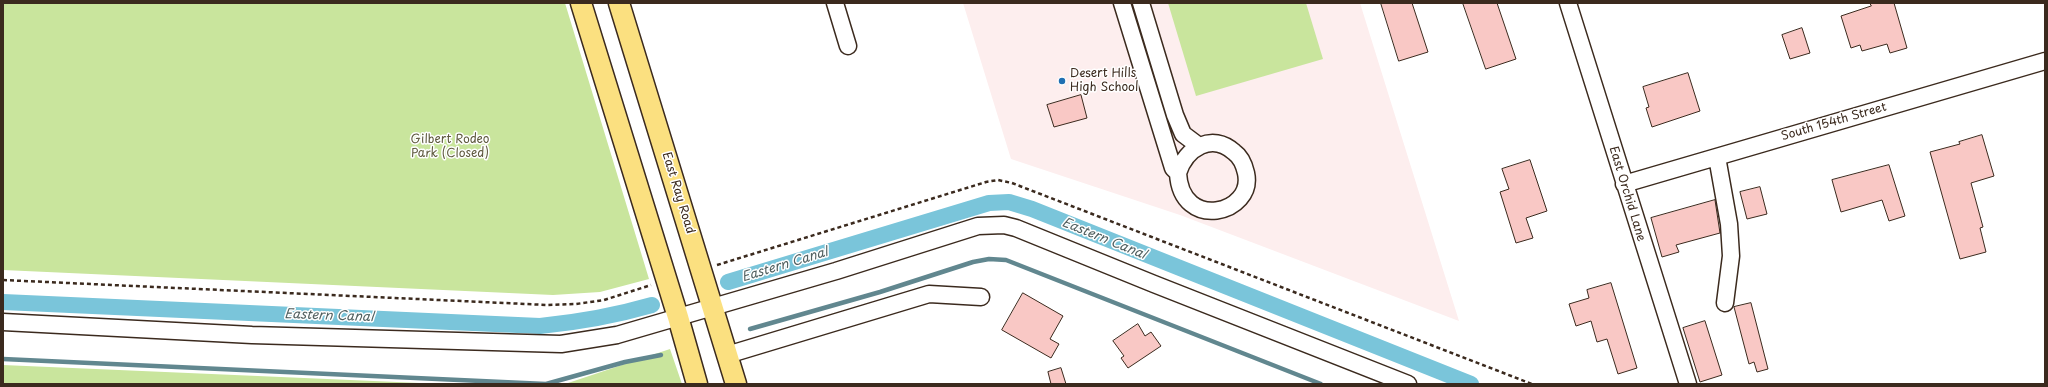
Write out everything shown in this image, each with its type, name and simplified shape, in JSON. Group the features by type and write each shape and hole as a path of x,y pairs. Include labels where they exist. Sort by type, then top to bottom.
{"main road":[{"path":"581,3 678,317 697,384"},
{"path":"606,3 621,12"},
{"name":"East Ray Road","path":"621,12 736,384"}],"street":[{"path":"835,3 848,46"},
{"path":"1122,3 1173,168 1178,173"},
{"path":"1142,3 1175,115 1183,134 1199,146"},
{"name":"East Orchid Lane","path":"1568,3 1688,384"},
{"name":"South 154th Street","path":"1624,184 2045,61"},
{"path":"1210,143 1221,144 1230,148 1239,156 1244,165 1246,175 1245,186 1241,196 1234,204 1224,209 1213,211 1201,210 1191,204 1184,195 1179,184 1178,173 1182,161 1189,152 1199,146 1210,143"},
{"path":"1717,157 1729,224 1731,256 1725,302"},
{"path":"3,322 252,335 561,344 617,335 836,271 978,226 1004,225 1016,228 1408,384"},
{"path":"727,355 929,294 981,297"}],"shaded area":[{"path":"963,3 1360,3 1459,321 1180,215 1011,159"}],"green space":[{"name":"Gilbert Rodeo Park (Closed)","path":"3,3 565,3 649,279 600,292 553,295 3,270"},
{"path":"1168,3 1306,3 1323,59 1196,96"},
{"path":"670,349 682,384 565,384"},
{"path":"3,365 443,384 3,384"}],"building":[{"path":"1381,3 1412,3 1428,52 1399,61"},
{"path":"1463,3 1497,3 1516,59 1486,69"},
{"path":"1870,3 1894,3 1907,48 1890,53 1887,44 1862,51 1860,45 1851,48 1841,16 1871,6"},
{"path":"1802,28 1810,53 1790,59 1782,35"},
{"path":"1688,73 1700,111 1652,127 1646,108 1649,107 1643,87"},
{"path":"1081,95 1087,118 1054,127 1047,105"},
{"path":"1982,135 1994,176 1971,183 1983,227 1980,228 1986,252 1960,259 1930,152 1960,144 1959,142"},
{"path":"1530,160 1547,211 1526,218 1533,238 1516,243 1500,192 1509,189 1502,169"},
{"path":"1889,165 1905,216 1889,221 1882,200 1841,212 1832,180"},
{"path":"1760,187 1767,214 1747,219 1740,192"},
{"path":"1715,200 1720,233 1676,245 1679,252 1662,257 1651,218"},
{"path":"1611,283 1637,368 1618,374 1607,339 1597,342 1591,321 1576,326 1569,304 1589,298 1587,290"},
{"path":"1023,293 1063,316 1050,339 1059,344 1051,358 1002,330"},
{"path":"1751,303 1768,369 1757,372 1754,362 1749,364 1734,307"},
{"path":"1705,321 1722,375 1700,382 1683,328"},
{"path":"1138,324 1145,336 1151,332 1161,346 1128,368 1121,358 1124,356 1113,341"},
{"path":"1061,368 1066,384 1051,384 1048,372"}],"waterway":[{"name":"Eastern Canal","path":"728,282 989,203 1009,202 1032,209 1471,384"},
{"path":"750,329 880,292 973,262 989,259 1006,260 1321,384"},
{"name":"Eastern Canal","path":"3,302 540,326 597,318 652,305"},
{"path":"3,359 546,384 625,362 661,355"}],"place":[{"name":"Desert Hills High School","path":"1062,81"}]}
